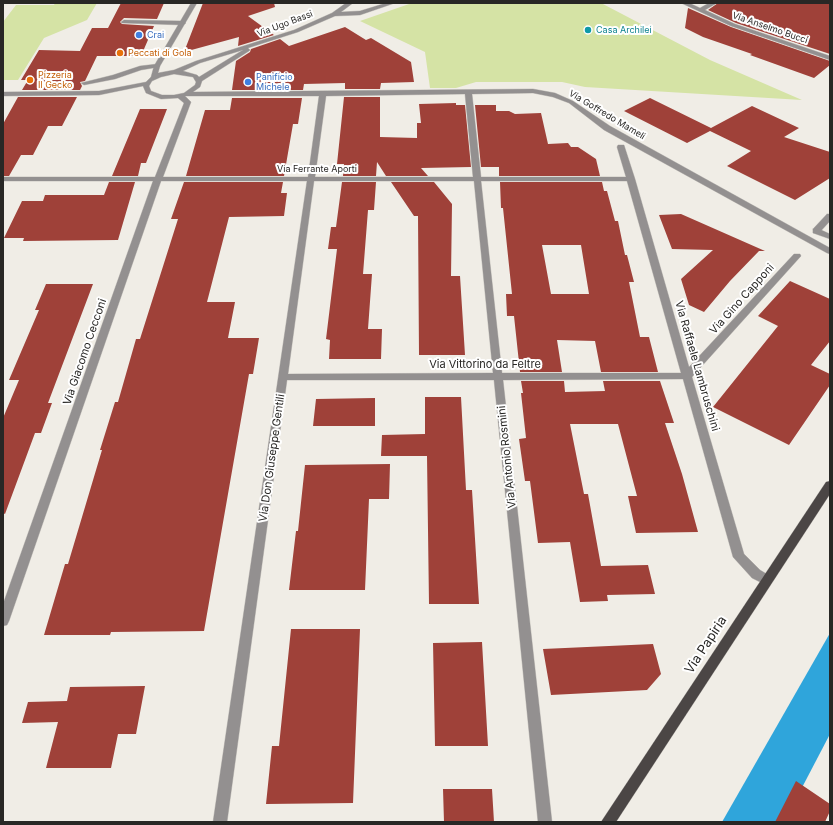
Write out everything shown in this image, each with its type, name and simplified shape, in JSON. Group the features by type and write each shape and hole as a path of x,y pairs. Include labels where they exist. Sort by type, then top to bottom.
{"main road":[{"name":"Via Papiria","path":"608,822 830,485"}],"street":[{"path":"3,94 99,93 148,83 154,77 157,66 194,3"},
{"path":"334,14 350,3"},
{"name":"Via Ugo Bassi","path":"154,77 296,31 334,14 360,13 392,3"},
{"name":"Via Anselmo Bucci","path":"684,3 732,25 830,58"},
{"path":"700,10 714,3"},
{"path":"124,22 183,22"},
{"name":"Via Ugo Bassi","path":"183,95 252,46"},
{"path":"162,57 172,72"},
{"path":"84,82 115,77 140,68 157,66"},
{"name":"Via Goffredo Mameli","path":"172,72 195,76 198,83 210,91 229,95"},
{"name":"Via Goffredo Mameli","path":"148,83 146,89 148,92 156,96 167,97 183,95 533,91 555,95 566,100 607,128 830,251"},
{"name":"Via Antonio Rosmini","path":"468,92 545,822"},
{"name":"Via Don Giuseppe Gentili","path":"220,822 323,94"},
{"name":"Via Giacomo Cecconi","path":"3,621 158,179 188,102 183,95"},
{"name":"Via Raffaele Lambruschini","path":"621,147 739,557 756,574 766,580"},
{"name":"Via Ferrante Aporti","path":"3,178 631,179"},
{"path":"830,216 816,231 830,237"},
{"name":"Via Gino Capponi","path":"687,376 797,256"},
{"name":"Via Vittorino da Feltre","path":"283,377 687,376"}],"green space":[{"path":"55,3 97,3 87,20 44,38 18,80 3,80 3,22 16,5 54,5"},
{"path":"412,3 601,3 710,60 802,100 585,87 562,82 476,82 456,88 430,88 425,52 360,21"}],"water":[{"path":"830,633 830,734 784,822 722,822"}],"building":[{"path":"121,3 164,3 157,19 124,18 120,22 122,24 154,26 141,56 97,56 85,81 80,82 82,86 80,90 22,90 28,80 21,80 39,50 80,51 92,28 108,28"},
{"path":"203,3 274,3 275,7 248,16 274,35 238,46 239,37 184,52"},
{"path":"718,3 830,3 830,54 736,23 708,10"},
{"path":"688,8 731,27 830,61 830,65 814,78 703,37 685,28"},
{"path":"345,27 366,40 371,38 411,62 414,82 381,83 380,89 345,89 345,83 304,84 303,90 232,90 236,61 250,52 251,49 280,39 289,46"},
{"path":"18,97 77,97 62,126 48,126 33,155 21,155 9,176 3,176 3,124"},
{"path":"344,97 380,97 380,137 417,138 417,123 421,123 419,104 456,103 456,105 465,105 471,167 421,168 428,176 386,176 377,162 376,176 343,176 344,164 337,164"},
{"path":"232,98 302,98 298,124 293,124 284,176 186,176 205,110 230,110"},
{"path":"650,98 711,128 752,106 799,128 784,137 830,152 830,178 795,200 727,166 751,151 710,131 687,143 624,111"},
{"path":"475,105 496,105 496,111 509,111 515,114 541,113 548,144 568,143 571,147 578,147 596,159 600,176 499,176 499,167 481,167"},
{"path":"140,109 167,109 146,163 141,163 138,176 112,176"},
{"path":"109,182 135,182 118,240 23,241 24,238 4,238 22,201 43,201 45,195 104,195"},
{"path":"184,182 283,182 281,193 287,193 284,216 229,217 207,302 235,302 228,338 259,338 253,374 249,374 204,631 111,632 110,635 44,635 65,564 68,564 115,402 118,402 136,339 140,339 178,219 171,219"},
{"path":"342,182 376,182 374,210 368,210 363,274 372,274 368,329 382,329 381,359 329,359 330,340 326,339 337,249 328,249 331,227 336,227"},
{"path":"391,182 434,182 452,204 451,276 460,276 465,355 419,355 418,216 414,216"},
{"path":"500,182 602,182 604,191 607,191 615,221 618,221 625,255 627,255 634,282 629,282 640,337 649,337 658,372 601,372 595,341 557,340 562,372 520,372 514,316 507,316 506,294 512,294 503,208 501,208","holes":["542,245 581,245 589,294 551,294"]},
{"path":"681,214 765,251 759,251 730,281 704,312 689,305 681,279 713,250 672,249 659,215"},
{"path":"790,281 830,299 830,341 811,365 830,374 830,385 789,445 713,407 778,326 758,316"},
{"path":"46,284 93,284 48,403 52,403 41,433 35,433 5,514 3,513 3,418 19,380 9,380 39,310 35,310"},
{"path":"521,381 564,381 565,392 605,391 603,381 660,381 674,423 665,423 682,474 698,532 636,533 628,496 637,496 618,424 570,424 584,494 588,494 601,566 648,565 655,594 607,595 608,601 580,602 570,542 538,543 530,481 525,481 519,439 526,438"},
{"path":"425,397 461,397 466,490 472,490 479,604 429,604 427,456 381,456 382,435 425,434"},
{"path":"375,398 375,426 313,426 316,399"},
{"path":"390,464 389,499 369,499 365,590 289,590 296,531 298,531 305,465"},
{"path":"291,629 360,629 353,803 266,804 272,746 279,746"},
{"path":"482,642 488,746 435,746 433,643"},
{"path":"653,644 661,674 647,690 551,695 543,649"},
{"path":"145,686 136,734 118,734 111,768 46,768 58,722 22,723 28,702 67,701 70,687"},
{"path":"796,781 830,804 830,811 825,822 775,822"},
{"path":"443,789 492,789 494,822 444,822"}],"place":[{"name":"Casa Archilei","path":"588,30"},
{"name":"Crai","path":"139,35"},
{"name":"Peccati di Gola","path":"120,53"},
{"name":"Pizzeria Il Gecko","path":"30,80"},
{"name":"Panificio Michele","path":"248,82"}]}
